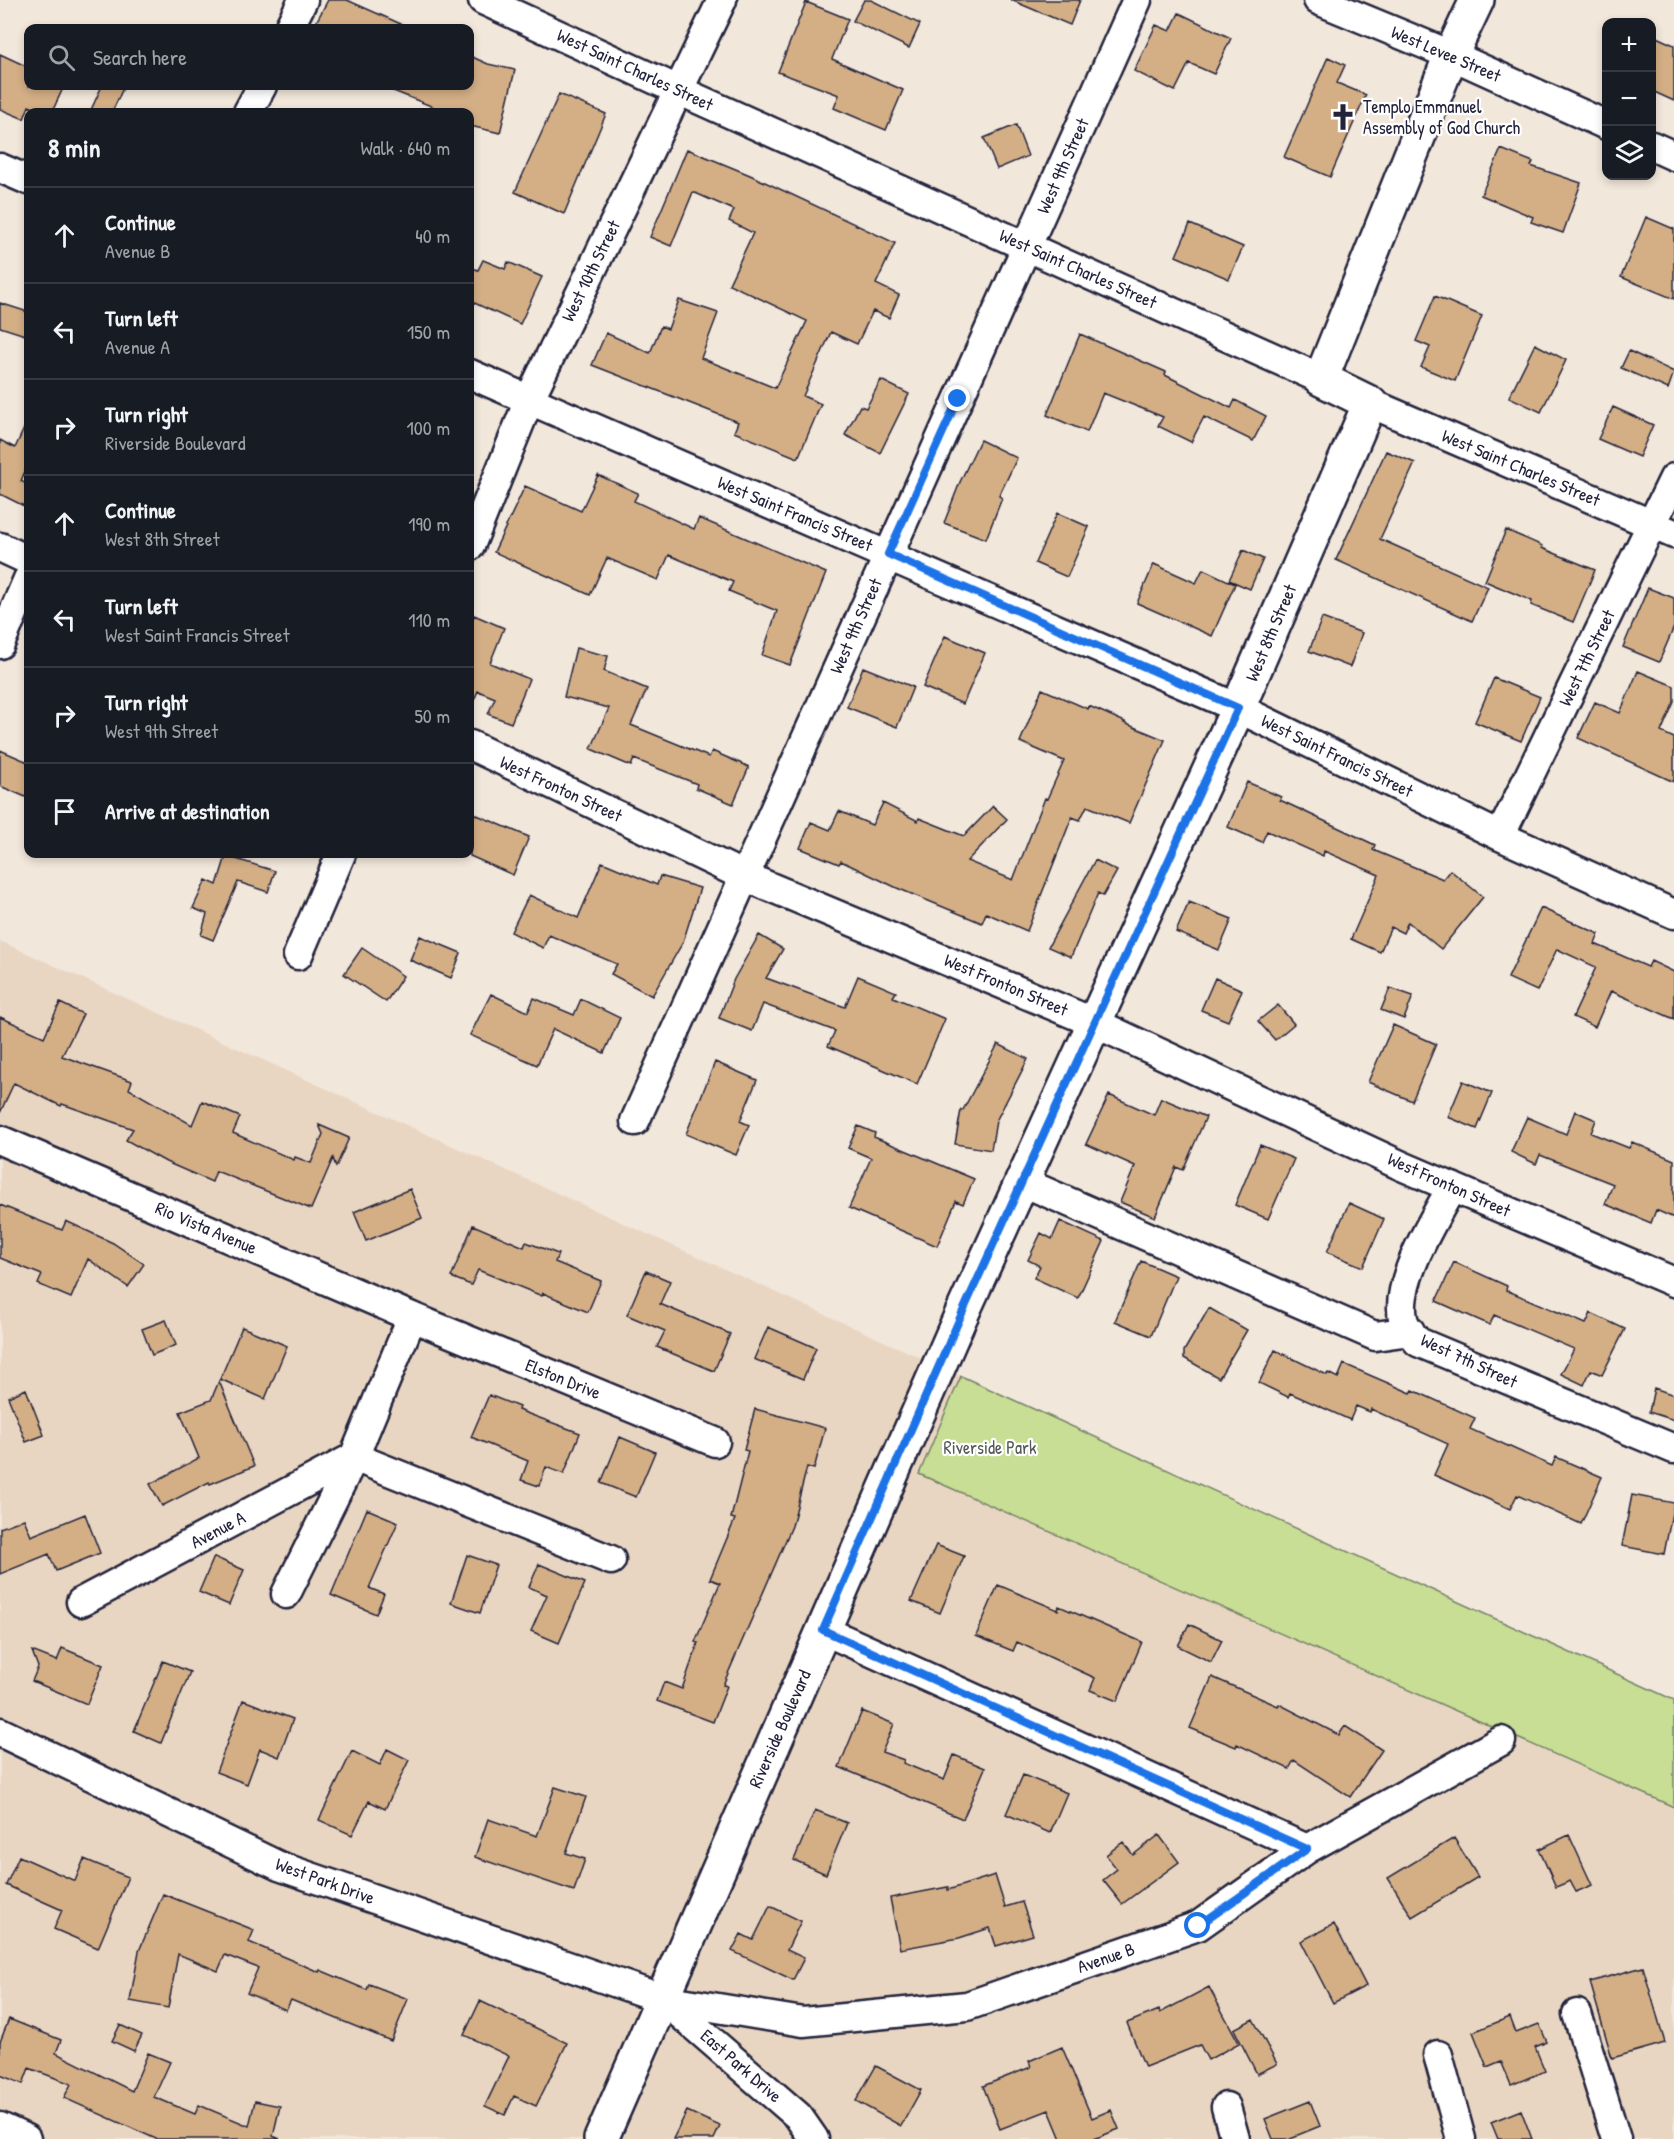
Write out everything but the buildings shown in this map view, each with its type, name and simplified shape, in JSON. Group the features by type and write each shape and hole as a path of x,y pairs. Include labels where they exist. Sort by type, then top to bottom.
{"street":[{"path":"292,24 303,0"},
{"name":"West Saint Charles Street","path":"483,0 1370,403 1663,530"},
{"name":"West 10th Street","path":"474,536 529,400 722,0"},
{"name":"West 9th Street","path":"635,1121 1137,0"},
{"name":"West Levee Street","path":"1318,0 1451,55 1602,124"},
{"path":"1321,379 1451,55 1477,0"},
{"path":"250,108 260,90"},
{"path":"1656,148 1674,156"},
{"path":"0,168 24,178"},
{"name":"West Saint Francis Street","path":"474,376 1238,708 1500,836 1674,914"},
{"name":"West 8th Street","path":"959,1320 1238,708 1370,403"},
{"name":"West 7th Street","path":"1500,836 1663,530 1674,478"},
{"path":"0,547 24,558"},
{"path":"0,644 24,588"},
{"name":"West Fronton Street","path":"474,747 744,876 1095,1023 1452,1187 1674,1282"},
{"path":"297,954 339,858"},
{"name":"Rio Vista Avenue","path":"0,1140 412,1317"},
{"path":"1023,1182 1375,1335 1410,1331"},
{"name":"West 7th Street","path":"1452,1187 1422,1240 1403,1290 1402,1319 1418,1342 1674,1449"},
{"path":"286,1594 354,1456 412,1317"},
{"name":"Elston Drive","path":"412,1317 715,1442"},
{"name":"Riverside Boulevard","path":"601,2139 959,1320"},
{"path":"354,1456 611,1560"},
{"name":"Avenue A","path":"81,1602 354,1456"},
{"path":"823,1630 1307,1849"},
{"name":"West Park Drive","path":"0,1732 279,1866 663,1999"},
{"name":"Avenue B","path":"663,1999 803,2022 967,2006 1198,1926 1307,1849 1501,1741"},
{"name":"East Park Drive","path":"663,1999 798,2116 814,2139"},
{"path":"1577,2014 1616,2139"},
{"path":"1438,2055 1461,2139"},
{"path":"1226,2107 1235,2139"},
{"path":"0,2127 26,2139"}],"shaded area":[{"path":"0,941 961,1376 919,1474 1674,1807 1674,2139 0,2139"}],"green space":[{"name":"Riverside Park","path":"961,1376 1674,1700 1674,1807 919,1474"}],"place":[{"name":"Templo Emmanuel Assembly of God Church","path":"1343,117"}],"route":[{"path":"958,399 888,554 1238,708 959,1320 823,1630 1307,1849 1198,1926"}]}
